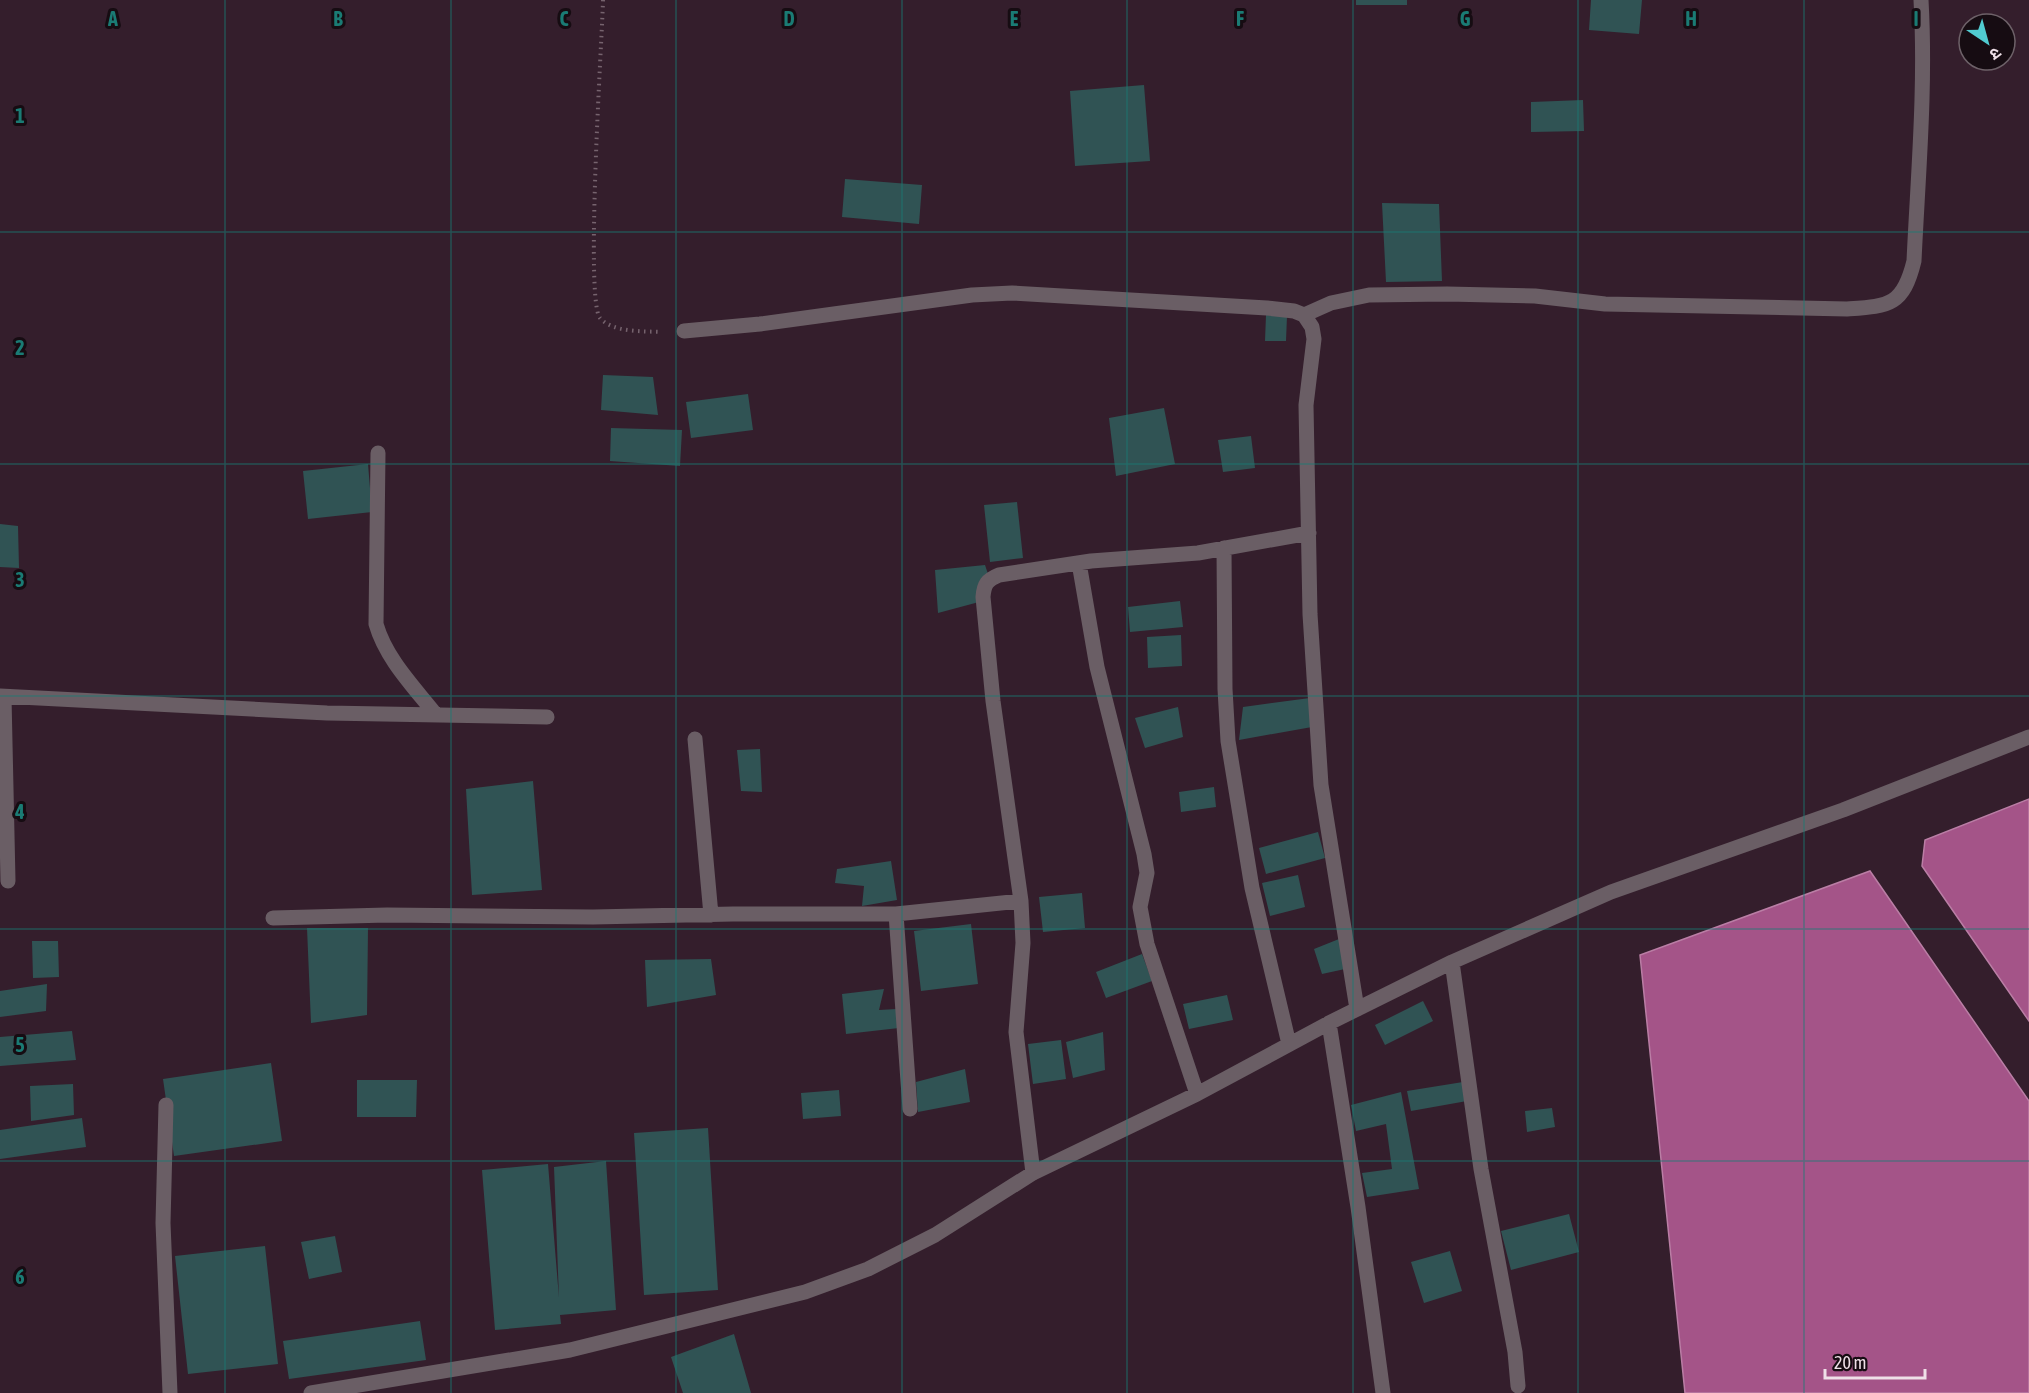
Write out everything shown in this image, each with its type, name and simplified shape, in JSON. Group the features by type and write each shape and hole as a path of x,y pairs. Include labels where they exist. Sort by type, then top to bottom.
{"street":[{"path":"1304,315 1331,303 1369,295 1535,296 1605,304 1847,309 1880,306 1893,301 1909,280 1914,261 1922,80 1921,0"},
{"path":"684,331 760,324 972,295 1012,293 1267,308 1294,311 1304,315 1312,327 1314,339 1306,405 1310,614 1321,785 1357,1009"},
{"path":"378,453 376,624 388,653 436,715"},
{"path":"1033,1173 1016,1032 1023,943 1021,901 993,701 982,597 984,587 988,580 999,575 1079,563 1198,553 1309,533"},
{"path":"1224,548 1225,689 1228,741 1252,888 1289,1044"},
{"path":"1079,563 1097,666 1144,854 1147,873 1140,907 1147,944 1197,1094"},
{"path":"8,881 2,697 315,713 547,717"},
{"path":"311,1393 570,1350 805,1292 843,1280 935,1235 1033,1173 1197,1094 1329,1023 1452,962 1611,892 1843,810 2029,737"},
{"path":"695,739 711,915"},
{"path":"273,918 387,915 593,917 896,914 1021,901"},
{"path":"896,914 910,1108"},
{"path":"1452,962 1481,1168 1515,1352 1518,1386"},
{"path":"1329,1023 1358,1207 1383,1393"},
{"path":"166,1105 163,1223 170,1393"}],"path":[{"path":"603,0 593,264 596,309 601,319 617,327 660,332 684,331"}],"shaded area":[{"path":"2029,799 2029,1021 1922,866 1925,840"},
{"path":"1870,871 2029,1101 2029,1393 1685,1393 1640,955"}],"building":[{"path":"1356,0 1407,0 1407,5 1356,5"},
{"path":"1591,0 1642,0 1639,34 1589,30"},
{"path":"1144,85 1150,161 1075,166 1070,91"},
{"path":"1583,100 1584,131 1531,132 1531,102"},
{"path":"845,179 922,185 919,224 842,217"},
{"path":"1382,203 1439,204 1442,281 1386,282"},
{"path":"1266,315 1287,316 1286,341 1265,341"},
{"path":"603,375 653,377 658,415 601,410"},
{"path":"748,394 753,430 691,438 686,402"},
{"path":"1164,408 1175,464 1116,476 1109,418"},
{"path":"611,428 682,430 680,466 610,461"},
{"path":"1251,436 1255,468 1223,472 1218,440"},
{"path":"368,464 372,512 308,519 303,471"},
{"path":"1017,502 1023,558 990,562 984,505"},
{"path":"0,524 18,526 19,568 0,567"},
{"path":"985,565 988,574 979,602 938,613 935,570"},
{"path":"1180,601 1183,627 1130,632 1128,607"},
{"path":"1181,635 1182,666 1148,668 1147,637"},
{"path":"1310,698 1312,727 1239,740 1243,707"},
{"path":"1178,707 1183,737 1145,748 1135,718"},
{"path":"760,749 762,792 741,791 737,750"},
{"path":"533,781 542,890 472,895 466,789"},
{"path":"1214,787 1216,807 1181,812 1179,792"},
{"path":"1318,832 1325,858 1266,874 1259,848"},
{"path":"891,861 897,900 862,906 864,886 835,883 837,869"},
{"path":"1298,875 1305,907 1270,916 1262,883"},
{"path":"1082,893 1085,928 1043,932 1039,897"},
{"path":"971,924 978,984 921,991 914,931"},
{"path":"307,928 368,928 367,1015 311,1023"},
{"path":"1339,939 1345,969 1322,974 1314,949"},
{"path":"32,941 58,941 59,977 33,978"},
{"path":"1142,954 1152,981 1106,998 1096,972"},
{"path":"711,959 716,995 647,1007 645,960"},
{"path":"47,984 46,1011 0,1017 0,991"},
{"path":"884,989 879,1010 897,1009 899,1028 846,1034 842,994"},
{"path":"1227,995 1233,1020 1189,1029 1183,1004"},
{"path":"1423,1001 1433,1021 1385,1045 1375,1025"},
{"path":"72,1031 76,1060 0,1066 0,1037"},
{"path":"1103,1032 1105,1070 1073,1078 1066,1042"},
{"path":"1061,1040 1066,1079 1033,1084 1028,1044"},
{"path":"271,1063 282,1141 174,1156 163,1079"},
{"path":"965,1069 970,1102 918,1112 916,1082"},
{"path":"357,1080 417,1080 416,1117 357,1117"},
{"path":"1463,1082 1467,1101 1411,1111 1407,1091"},
{"path":"73,1084 74,1115 31,1121 30,1086"},
{"path":"839,1090 841,1116 803,1119 801,1093"},
{"path":"1401,1092 1419,1189 1367,1197 1362,1173 1392,1169 1386,1124 1356,1131 1351,1105"},
{"path":"1552,1108 1555,1127 1527,1132 1525,1111"},
{"path":"82,1118 86,1147 0,1159 0,1130"},
{"path":"708,1128 718,1290 644,1295 634,1133"},
{"path":"606,1161 616,1310 560,1315 561,1324 495,1330 482,1170 548,1164 559,1298 554,1167"},
{"path":"1569,1214 1579,1252 1511,1270 1501,1231"},
{"path":"335,1236 342,1272 309,1279 301,1242"},
{"path":"265,1246 278,1364 188,1374 175,1256"},
{"path":"1450,1251 1462,1291 1424,1303 1411,1262"},
{"path":"420,1321 426,1360 289,1379 283,1341"},
{"path":"734,1334 751,1393 683,1393 671,1357"}]}
